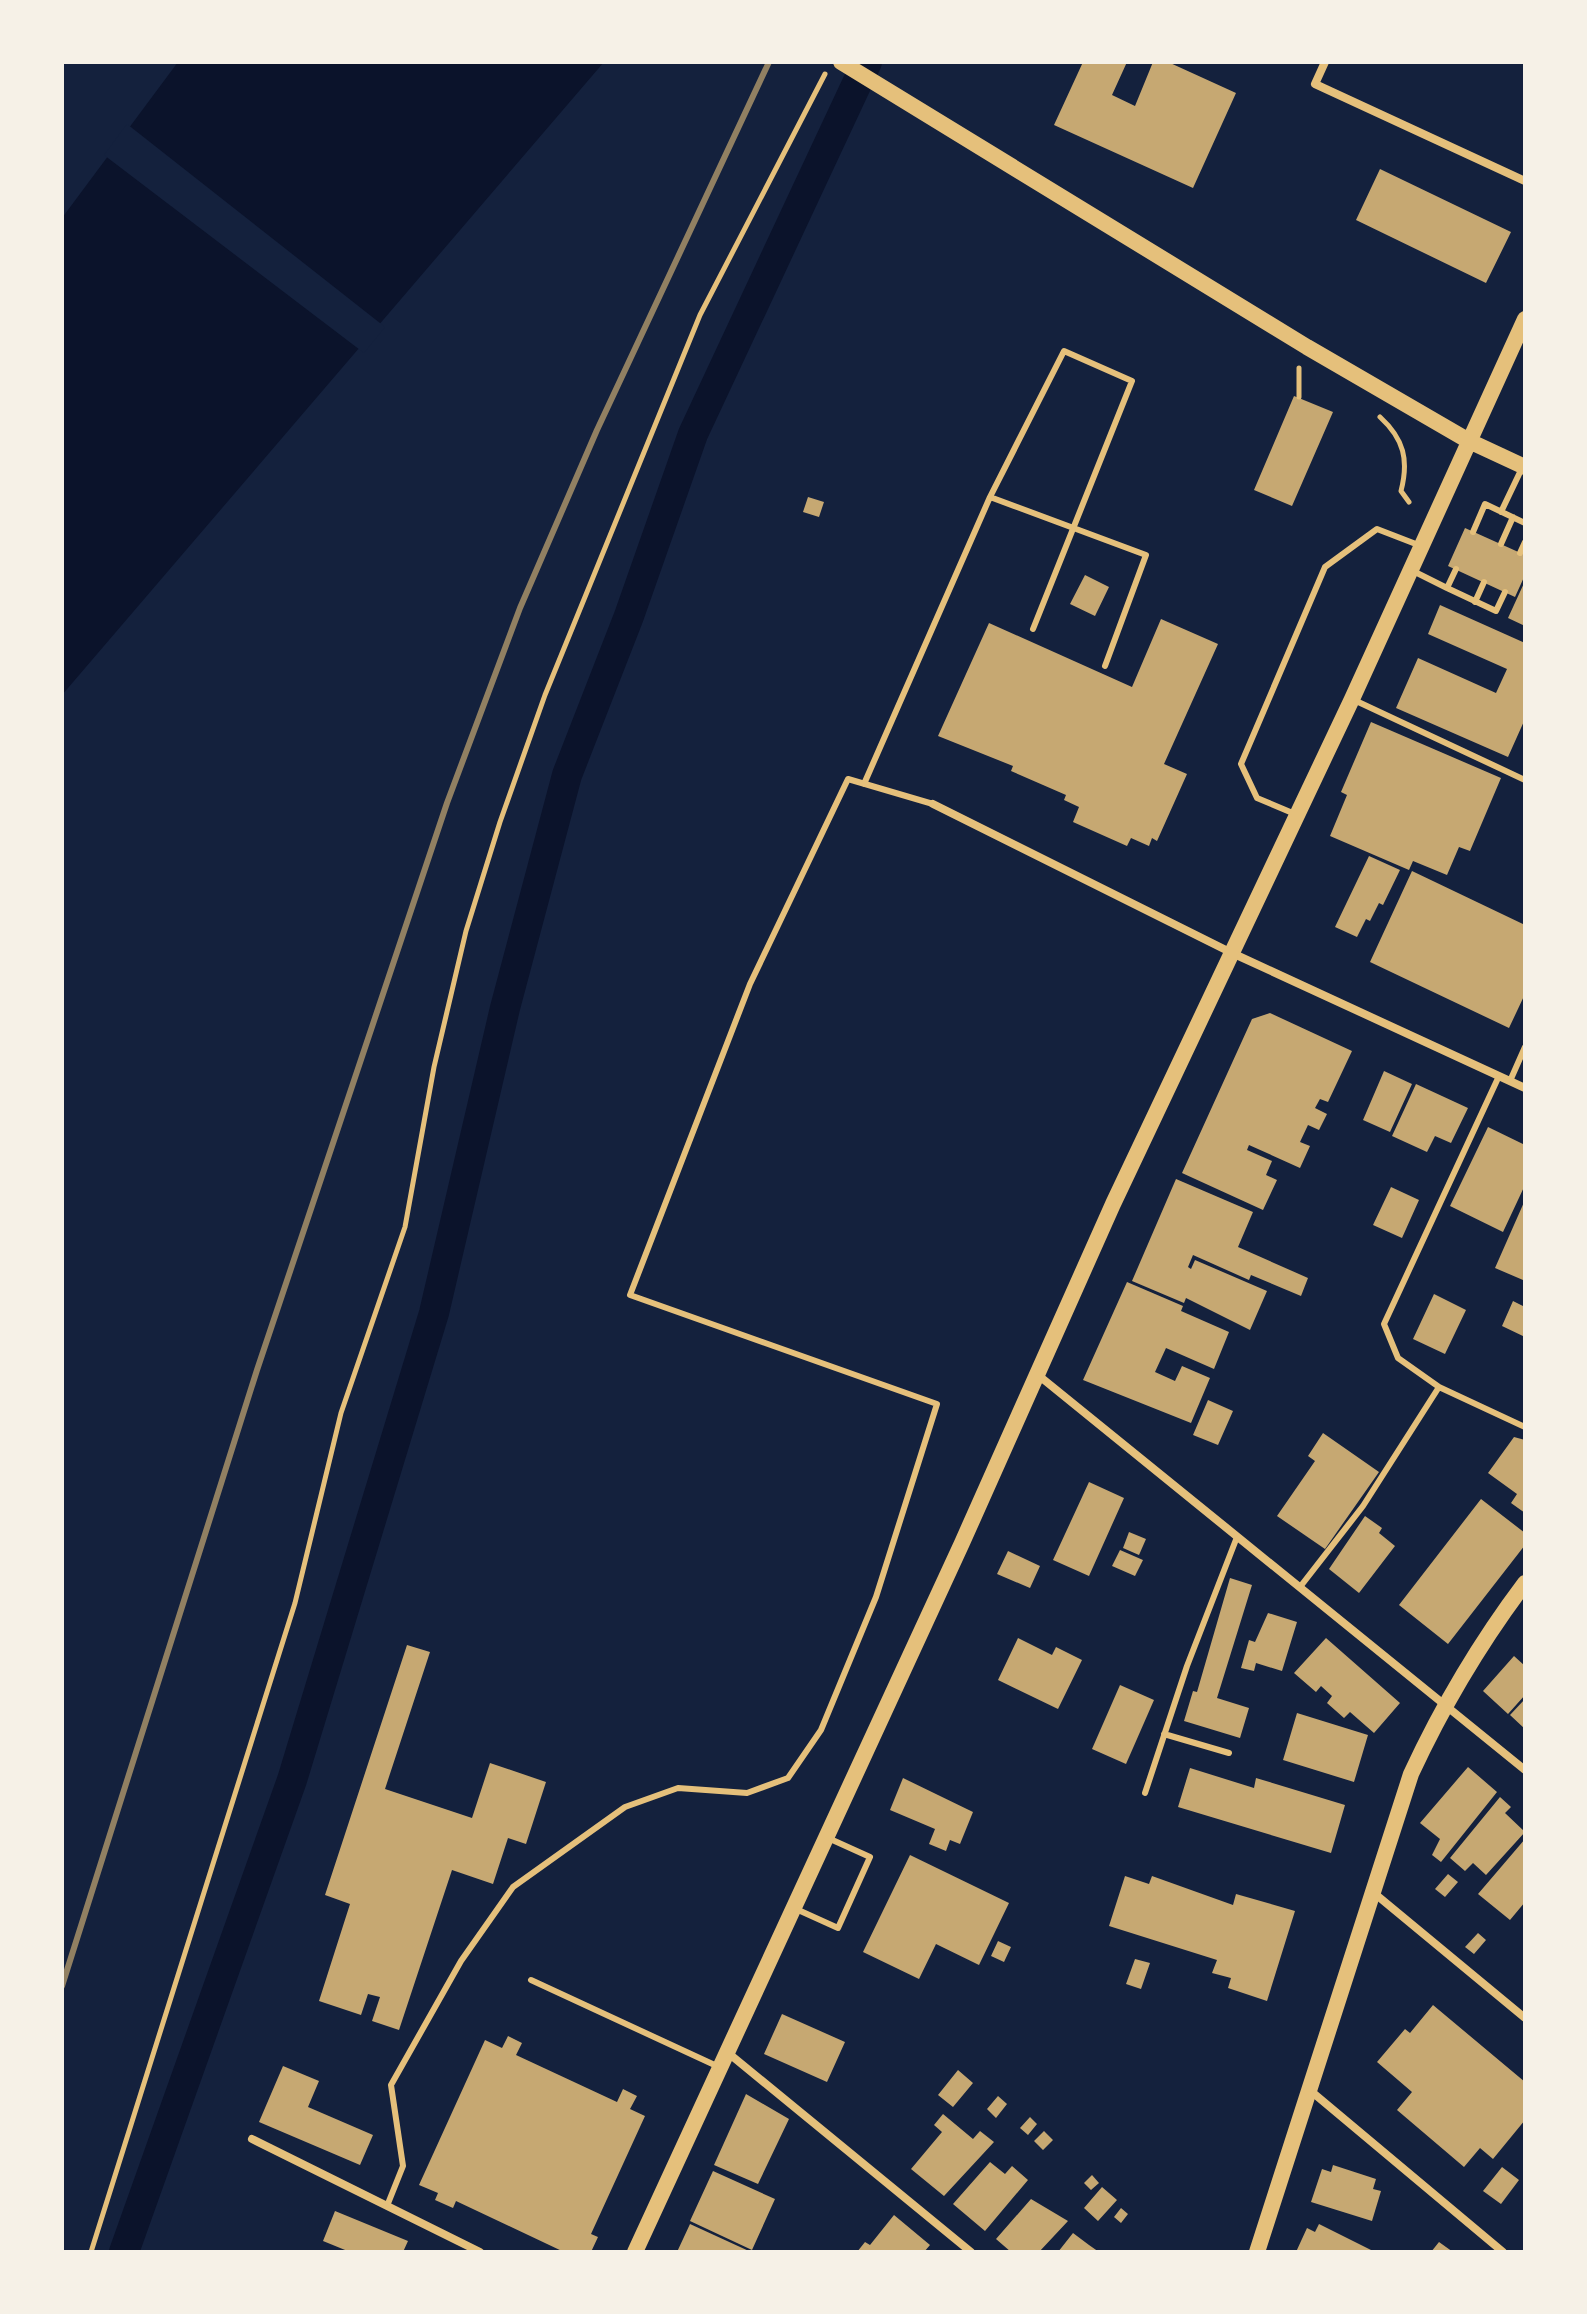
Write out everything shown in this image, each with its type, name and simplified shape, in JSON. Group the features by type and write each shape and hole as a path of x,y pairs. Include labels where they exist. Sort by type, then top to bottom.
{"main road":[{"path":"841,62 1303,353 1469,441 1524,466"},
{"path":"635,2252 1113,1204 1352,699 1525,319"},
{"path":"1257,2252 1312,2092 1411,1774 1444,1703 1475,1651 1525,1583"}],"street":[{"path":"1325,62 1315,84 1525,181"},
{"path":"933,804 1232,953 1525,1088"},
{"path":"1037,1374 1525,1770"},
{"path":"1374,1893 1525,2018"},
{"path":"726,2051 959,2248 971,2252"},
{"path":"1312,2092 1503,2252"},
{"path":"252,2139 480,2252"}],"lane":[{"path":"864,784 990,497 1064,351 1132,381 1033,629"},
{"path":"1501,512 1524,466"},
{"path":"990,497 1076,526 1146,555 1105,666"},
{"path":"1473,532 1485,504 1525,523"},
{"path":"1501,544 1513,517"},
{"path":"1297,814 1257,798 1241,764 1325,567 1377,529 1421,546"},
{"path":"1520,553 1525,542"},
{"path":"1447,588 1456,569"},
{"path":"1410,570 1496,611 1505,592"},
{"path":"1475,602 1484,582"},
{"path":"1352,699 1525,780"},
{"path":"387,2206 403,2166 391,2085 461,1961 513,1887 625,1807 678,1788 747,1793 788,1778 821,1730 876,1597 937,1404 630,1295 750,984 848,779 933,804"},
{"path":"1510,1081 1525,1047"},
{"path":"1499,1076 1384,1324 1398,1358 1439,1387 1525,1427"},
{"path":"1300,1587 1363,1506 1439,1387"},
{"path":"1145,1793 1237,1537"},
{"path":"1164,1734 1229,1753"},
{"path":"793,1907 838,1928 870,1857 826,1837"},
{"path":"531,1980 719,2067"}],"path":[{"path":"91,2252 295,1603 341,1413 405,1227 434,1067 466,931 500,822 545,695 700,315 830,62"},
{"path":"1299,397 1303,353"},
{"path":"1299,371 1312,378"},
{"path":"1375,414 1402,445 1406,467 1401,491 1409,502"}],"water":[{"path":"178,62 604,62 62,695 62,218"}],"pier":[{"path":"127,124 385,327 364,353 104,155"}],"building":[{"path":"1083,62 1127,62 1112,95 1135,106 1153,62 1168,62 1236,93 1193,188 1054,125"},
{"path":"1380,169 1511,232 1486,283 1356,220"},
{"path":"1294,396 1333,412 1292,506 1254,490"},
{"path":"808,497 824,502 819,517 803,512"},
{"path":"1465,528 1525,555 1525,575 1515,597 1448,566"},
{"path":"1085,575 1109,587 1095,616 1070,604"},
{"path":"1525,581 1525,626 1508,618"},
{"path":"1440,605 1525,643 1525,719 1508,757 1396,708 1418,658 1496,693 1507,669 1428,634"},
{"path":"1161,619 1218,644 1164,764 1187,774 1157,841 1152,838 1149,846 1131,838 1127,846 1073,822 1079,807 1064,800 1066,795 1011,771 1013,766 938,736 989,623 1132,687"},
{"path":"1371,722 1501,778 1470,851 1459,847 1447,875 1413,861 1409,870 1330,836 1347,795 1341,792"},
{"path":"1369,856 1400,870 1383,905 1379,903 1370,921 1366,919 1357,937 1335,927"},
{"path":"1412,871 1525,925 1525,994 1509,1028 1370,962"},
{"path":"1270,1013 1352,1051 1328,1102 1320,1099 1315,1108 1327,1114 1319,1130 1308,1125 1300,1142 1310,1146 1300,1168 1249,1145 1247,1150 1272,1161 1266,1175 1277,1180 1263,1210 1182,1173 1252,1019"},
{"path":"1384,1071 1412,1084 1390,1132 1363,1120"},
{"path":"1416,1084 1468,1108 1451,1143 1435,1136 1427,1152 1392,1136"},
{"path":"1488,1127 1525,1145 1525,1185 1503,1232 1450,1206"},
{"path":"1176,1179 1253,1212 1238,1247 1308,1278 1301,1296 1251,1275 1249,1280 1193,1255 1188,1267 1191,1269 1195,1260 1267,1291 1250,1330 1186,1298 1184,1303 1132,1281"},
{"path":"1391,1187 1419,1200 1402,1238 1373,1225"},
{"path":"1525,1200 1525,1276 1523,1280 1495,1268"},
{"path":"1127,1282 1183,1306 1181,1311 1229,1332 1214,1369 1166,1348 1155,1372 1175,1381 1182,1366 1210,1378 1191,1423 1083,1380"},
{"path":"1434,1294 1466,1310 1445,1354 1413,1339"},
{"path":"1513,1301 1525,1307 1525,1337 1502,1326"},
{"path":"1208,1400 1233,1411 1218,1445 1193,1435"},
{"path":"1323,1433 1379,1472 1325,1549 1277,1516 1315,1461 1308,1456"},
{"path":"1514,1437 1525,1440 1525,1513 1511,1503 1517,1494 1488,1473"},
{"path":"1089,1482 1124,1498 1089,1576 1053,1560"},
{"path":"1481,1499 1525,1533 1525,1545 1448,1644 1399,1605"},
{"path":"1365,1516 1382,1528 1379,1533 1395,1546 1359,1593 1329,1569"},
{"path":"1129,1532 1146,1539 1139,1555 1123,1548"},
{"path":"1120,1550 1143,1560 1135,1576 1112,1566"},
{"path":"1008,1551 1040,1566 1030,1588 997,1574"},
{"path":"1230,1578 1252,1585 1217,1698 1249,1708 1240,1738 1184,1721 1193,1691 1197,1692"},
{"path":"1268,1613 1297,1622 1282,1671 1256,1663 1254,1671 1241,1668 1249,1640 1255,1642"},
{"path":"1018,1638 1052,1655 1056,1647 1082,1660 1058,1709 998,1680"},
{"path":"1326,1638 1400,1703 1374,1733 1350,1712 1344,1718 1327,1703 1332,1696 1321,1686 1316,1692 1294,1673"},
{"path":"407,1645 430,1652 385,1789 472,1818 490,1763 546,1782 526,1844 508,1838 493,1884 452,1870 399,2030 372,2021 380,1997 368,1994 361,2015 319,2001 350,1904 325,1895"},
{"path":"1514,1656 1525,1666 1525,1695 1508,1714 1483,1691"},
{"path":"1120,1685 1154,1700 1126,1764 1092,1749"},
{"path":"1525,1699 1525,1729 1510,1715"},
{"path":"1297,1713 1368,1735 1354,1782 1283,1760"},
{"path":"1468,1767 1497,1792 1441,1862 1432,1855 1440,1839 1420,1823"},
{"path":"1190,1768 1254,1788 1256,1778 1345,1805 1331,1853 1178,1807"},
{"path":"903,1778 973,1812 960,1844 950,1840 946,1851 929,1844 935,1829 890,1810"},
{"path":"1500,1797 1511,1807 1505,1813 1525,1832 1486,1875 1473,1863 1465,1871 1450,1858"},
{"path":"1525,1839 1525,1902 1510,1920 1478,1894"},
{"path":"910,1855 1009,1903 979,1965 936,1944 919,1979 863,1952"},
{"path":"1448,1874 1458,1882 1445,1897 1435,1889"},
{"path":"1125,1876 1149,1884 1152,1876 1233,1905 1236,1894 1295,1911 1267,2001 1228,1988 1231,1978 1212,1973 1217,1960 1109,1926"},
{"path":"1478,1933 1486,1940 1474,1954 1465,1947"},
{"path":"998,1941 1011,1947 1004,1962 991,1956"},
{"path":"1135,1959 1150,1963 1141,1989 1126,1984"},
{"path":"1433,2005 1525,2082 1525,2120 1493,2159 1480,2148 1464,2167 1397,2110 1412,2092 1377,2062 1405,2029 1410,2033"},
{"path":"782,2014 845,2042 827,2082 764,2054"},
{"path":"508,2036 522,2043 516,2055 617,2102 623,2089 637,2096 630,2109 645,2116 591,2234 598,2237 591,2252 564,2252 456,2201 453,2208 435,2200 438,2193 419,2185 485,2040 502,2048"},
{"path":"283,2066 319,2081 308,2107 373,2135 360,2165 259,2122"},
{"path":"958,2070 973,2083 953,2107 938,2095"},
{"path":"746,2094 789,2119 758,2184 714,2165"},
{"path":"998,2096 1007,2104 996,2118 987,2109"},
{"path":"943,2114 973,2139 980,2131 994,2142 944,2196 911,2169 942,2132 934,2125"},
{"path":"1030,2117 1037,2124 1028,2135 1020,2128"},
{"path":"1044,2131 1053,2140 1043,2150 1034,2141"},
{"path":"990,2162 1005,2174 1012,2166 1028,2180 985,2231 953,2204"},
{"path":"1333,2165 1376,2179 1373,2189 1381,2191 1372,2221 1311,2202 1322,2169 1331,2172"},
{"path":"1502,2167 1519,2180 1501,2204 1483,2191"},
{"path":"713,2171 775,2199 752,2250 690,2221"},
{"path":"1092,2175 1099,2183 1091,2190 1084,2183"},
{"path":"1102,2187 1117,2200 1098,2221 1084,2208"},
{"path":"1031,2199 1068,2221 1039,2252 1011,2252 996,2239"},
{"path":"1121,2208 1128,2214 1121,2223 1114,2217"},
{"path":"335,2211 408,2241 403,2252 350,2252 323,2241"},
{"path":"894,2215 930,2245 924,2252 857,2252 865,2242 870,2245"},
{"path":"690,2224 751,2252 677,2252"},
{"path":"1319,2224 1375,2252 1296,2252 1307,2228 1315,2232"},
{"path":"1073,2233 1089,2245 1099,2252 1058,2252"},
{"path":"1439,2242 1453,2252 1431,2252"}],"waterway":[{"path":"124,2252 292,1780 434,1313 505,1008 567,775 629,616 693,434 867,62"}],"railway":[{"path":"62,1986 257,1370 447,803 520,608 597,430 769,62"}]}
